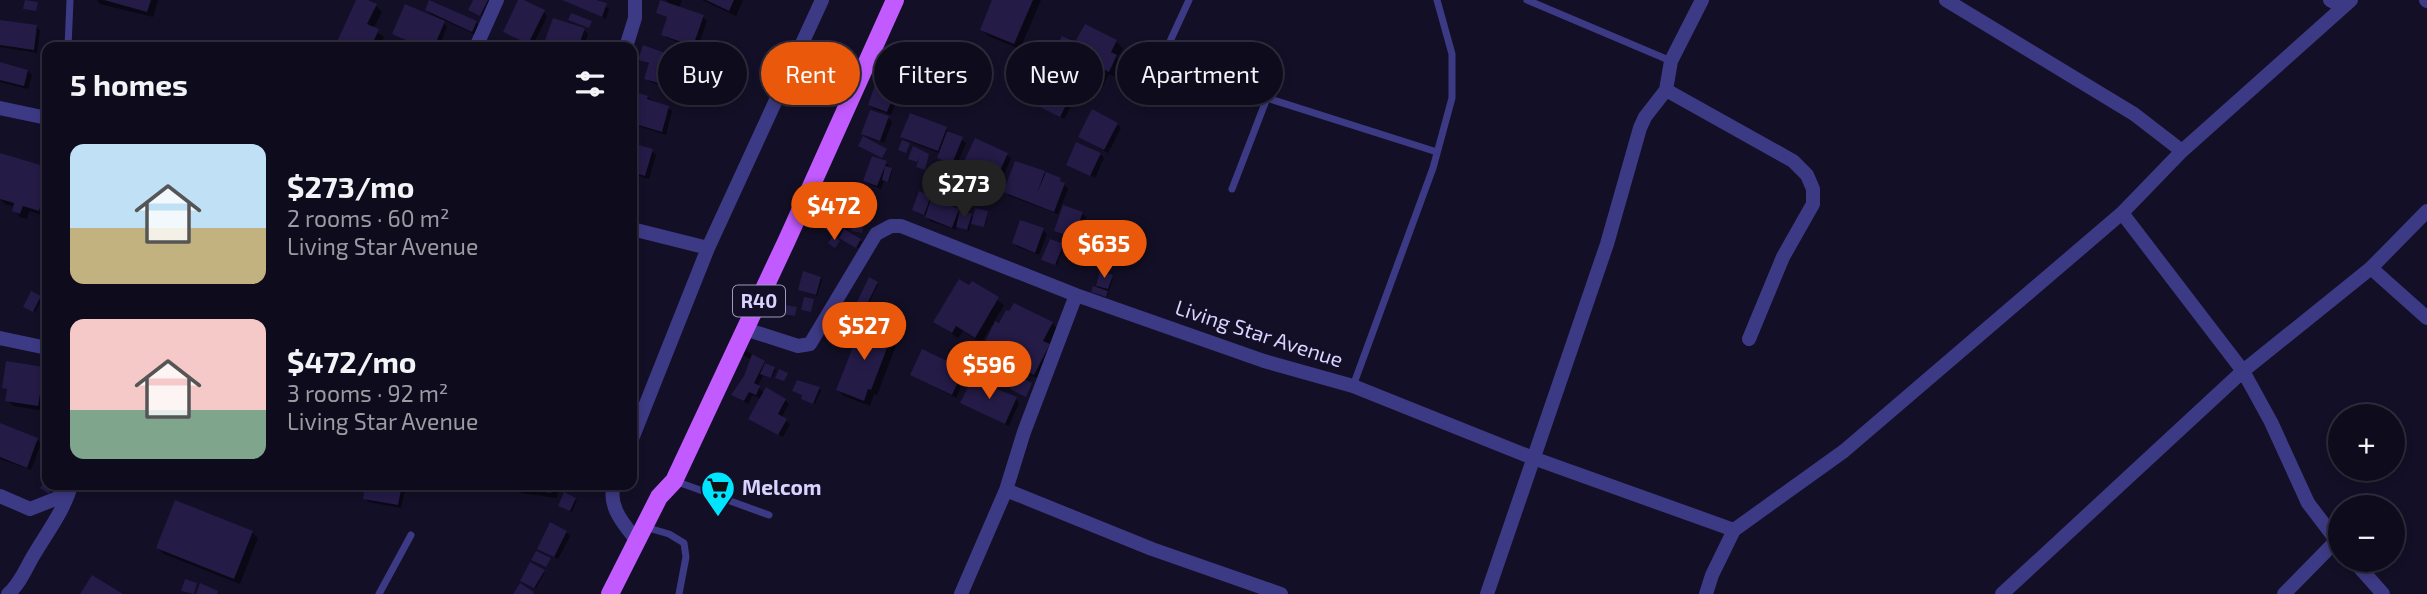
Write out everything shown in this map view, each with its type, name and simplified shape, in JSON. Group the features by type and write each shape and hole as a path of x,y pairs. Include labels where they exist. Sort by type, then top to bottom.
{"main road":[{"name":"R40","path":"610,594 659,497 674,481 746,330 895,0"}],"street":[{"path":"478,42 497,0"},
{"path":"628,42 635,18 635,0"},
{"path":"637,426 708,248 822,0"},
{"path":"1487,594 1607,244 1640,128 1666,90 1671,61 1702,0"},
{"path":"1946,0 2134,114 2182,151"},
{"path":"1706,594 1712,575 1734,530 1844,451 2122,213 2182,151 2341,2"},
{"path":"1666,90 1793,161 1807,176 1813,189 1813,204 1783,257 1749,339"},
{"path":"0,108 42,117"},
{"path":"2002,594 2244,370 2371,268 2427,211"},
{"path":"2122,213 2244,370 2308,503 2328,530"},
{"name":"Living Star Avenue","path":"746,330 799,346 807,345 876,234 891,226 901,226 1076,295 1264,361 1353,386 1533,458 1734,530"},
{"path":"637,230 708,248"},
{"path":"2371,268 2427,318"},
{"path":"961,594 1006,490 1024,432 1076,295"},
{"path":"0,338 42,347"},
{"path":"0,496 36,509 69,490"},
{"path":"13,591 69,490"},
{"path":"613,490 617,513 641,534"},
{"path":"1006,490 1152,549 1282,594"},
{"path":"2284,594 2328,552"},
{"path":"2364,572 2383,594"}],"lane":[{"path":"68,42 70,0"},
{"path":"1170,42 1189,0"},
{"path":"1353,386 1433,168 1452,98 1452,54 1437,0"},
{"path":"1527,0 1671,61"},
{"path":"1283,103 1437,152"},
{"path":"1232,189 1264,105"},
{"path":"674,481 769,515"},
{"path":"641,534 669,534 684,544 686,557 678,594"},
{"path":"379,594 411,535"}],"building":[{"path":"25,0 38,2 36,11 23,9"},
{"path":"104,0 151,0 147,12"},
{"path":"356,0 368,0 377,4 367,24 379,29 373,42 337,42"},
{"path":"429,0 477,21 472,32 425,10"},
{"path":"473,0 488,0 480,16 468,10"},
{"path":"518,0 545,10 529,42 503,32"},
{"path":"562,0 597,0 607,3 602,17"},
{"path":"660,0 704,15 694,42 681,42 661,35 667,17 656,13"},
{"path":"706,0 734,0 729,11"},
{"path":"992,0 1033,0 1015,42 980,30"},
{"path":"405,4 445,21 436,42 410,42 392,34"},
{"path":"571,13 592,21 589,28 568,20"},
{"path":"553,18 585,28 580,42 544,42"},
{"path":"0,20 37,25 34,50 0,45"},
{"path":"1085,24 1117,40 1111,52 1117,55 1109,72 1103,69 1103,42 1075,42"},
{"path":"1062,36 1075,42 1059,42"},
{"path":"643,45 658,50 658,83 644,79 649,63 638,60"},
{"path":"0,62 28,70 24,86 0,80"},
{"path":"874,88 874,105 890,105 887,112 868,105"},
{"path":"637,93 648,96 647,99 658,102 658,105 669,106 662,132 637,124"},
{"path":"1038,105 1066,105 1060,117"},
{"path":"1092,109 1118,123 1104,150 1078,137"},
{"path":"870,110 889,116 880,141 861,134"},
{"path":"910,113 947,127 938,151 900,137"},
{"path":"947,131 963,137 952,164 937,158"},
{"path":"863,136 887,149 882,158 858,146"},
{"path":"975,138 1008,153 992,189 958,174"},
{"path":"902,140 910,143 906,153 898,150"},
{"path":"1076,142 1101,153 1090,176 1066,165"},
{"path":"637,144 653,149 645,176 637,174"},
{"path":"913,146 929,154 925,170 916,167 920,156 917,162 908,159"},
{"path":"0,153 42,166 42,204 39,211 23,206 20,214 12,211 14,203 0,199"},
{"path":"872,156 887,161 877,186 863,181"},
{"path":"1015,161 1045,171 1037,193 1046,172 1061,178 1060,181 1065,183 1054,212 1003,192"},
{"path":"885,166 892,168 888,182 882,180"},
{"path":"919,191 931,196 924,215 912,210"},
{"path":"931,199 959,209 952,228 925,217"},
{"path":"1063,205 1083,212 1073,238 1054,231"},
{"path":"855,207 871,210 868,223 852,219"},
{"path":"833,208 849,218 837,237 821,227"},
{"path":"975,208 988,211 984,227 971,224"},
{"path":"960,210 972,214 967,230 956,227"},
{"path":"1020,220 1044,228 1035,253 1012,243"},
{"path":"853,221 864,224 862,233 851,231"},
{"path":"844,229 861,239 856,248 839,238"},
{"path":"833,236 840,241 835,248 828,243"},
{"path":"1050,239 1064,244 1055,265 1041,260"},
{"path":"803,271 821,277 816,295 798,290"},
{"path":"1100,271 1113,275 1108,289 1096,286"},
{"path":"869,277 878,282 864,310 855,306"},
{"path":"959,279 969,285 972,281 999,297 975,338 956,326 952,333 933,322"},
{"path":"1093,286 1108,291 1106,297 1091,292"},
{"path":"31,291 41,296 33,312 23,307"},
{"path":"804,297 814,299 811,312 801,310"},
{"path":"1014,303 1053,322 1043,341 1050,344 1034,375 997,357 1001,350 985,342 995,321 999,323 1006,310 1009,311"},
{"path":"785,305 797,307 795,316 783,314"},
{"path":"862,324 892,335 871,390 868,389 864,401 836,390"},
{"path":"922,349 964,369 952,395 910,375"},
{"path":"752,354 765,361 754,383 760,386 756,395 749,392 744,401 731,395 744,376"},
{"path":"6,361 42,367 42,394 38,406 5,401 7,389 2,388"},
{"path":"765,363 775,367 771,378 760,374"},
{"path":"779,369 788,373 784,381 775,378"},
{"path":"1016,375 1032,383 1026,397 1010,389"},
{"path":"972,379 1017,397 1005,424 960,403"},
{"path":"797,380 820,387 813,404 792,391"},
{"path":"766,387 786,399 778,414 787,419 778,435 748,419"},
{"path":"0,423 38,438 27,468 0,457"},
{"path":"364,490 401,490 398,505 363,499"},
{"path":"564,492 576,498 570,511 558,506"},
{"path":"175,500 253,531 234,579 156,548"},
{"path":"550,522 567,531 554,557 537,549"},
{"path":"536,551 551,558 546,567 531,560"},
{"path":"530,562 545,570 534,588 520,581"},
{"path":"92,575 123,594 80,594"},
{"path":"185,579 197,583 194,594 181,591"},
{"path":"200,583 218,591 217,594 196,594"},
{"path":"520,583 534,592 533,594 513,594"}],"place":[{"name":"Melcom","path":"718,518"}]}
